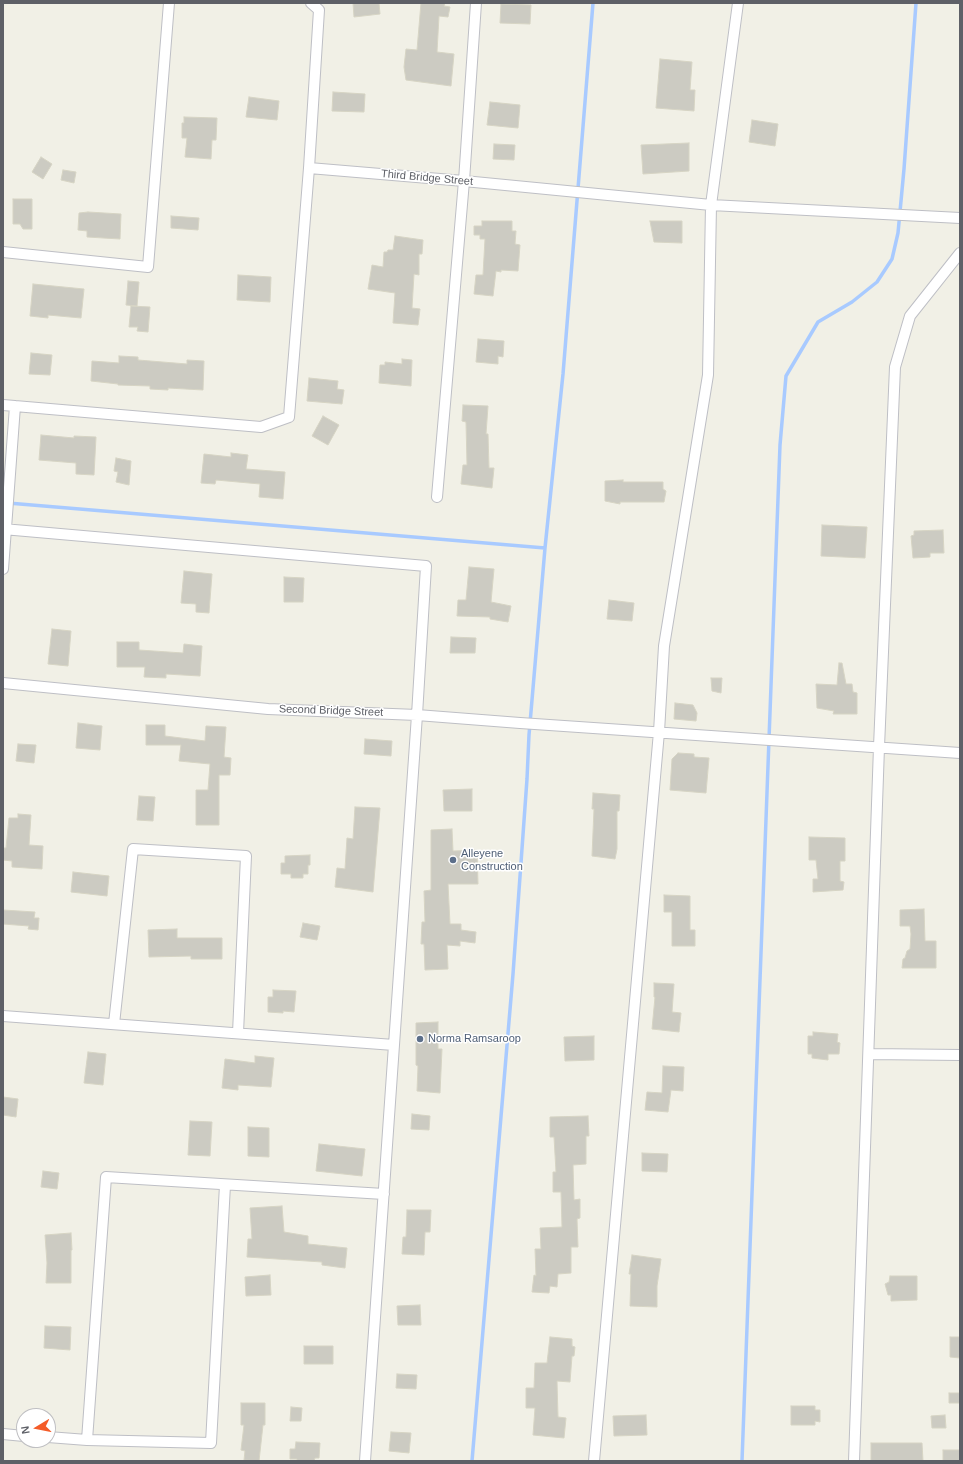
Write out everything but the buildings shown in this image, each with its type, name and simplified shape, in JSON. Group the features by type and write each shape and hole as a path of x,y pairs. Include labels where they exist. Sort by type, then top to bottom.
{"street":[{"path":"3,252 148,267 169,3"},
{"path":"3,405 261,427 289,417 309,168 318,10 311,3"},
{"path":"437,497 464,181 476,3"},
{"path":"594,1461 659,732 664,646 708,375 711,205 738,3"},
{"name":"Third Bridge Street","path":"309,168 464,181 711,205 960,218"},
{"path":"854,1461 879,747 895,367 910,316 960,253"},
{"path":"3,570 4,529 7,514 15,406"},
{"path":"4,529 426,566 365,1461"},
{"name":"Second Bridge Street","path":"3,683 268,709 417,715 541,725 960,753"},
{"path":"114,1024 133,849 246,856 238,1033"},
{"path":"3,1016 394,1045"},
{"path":"868,1054 960,1055"},
{"path":"87,1440 106,1177 384,1194"},
{"path":"56,1438 87,1440 211,1443 225,1185"},
{"path":"3,1434 16,1435"}],"waterway":[{"path":"472,1461 513,974 529,735 545,548 563,374 593,3"},
{"path":"742,1461 780,445 786,376 818,322 852,302 877,282 892,259 898,233 916,3"},
{"path":"8,503 545,548"}],"place":[{"name":"Alleyene Construction","path":"453,860"},
{"name":"Norma Ramsaroop","path":"420,1039"}]}
